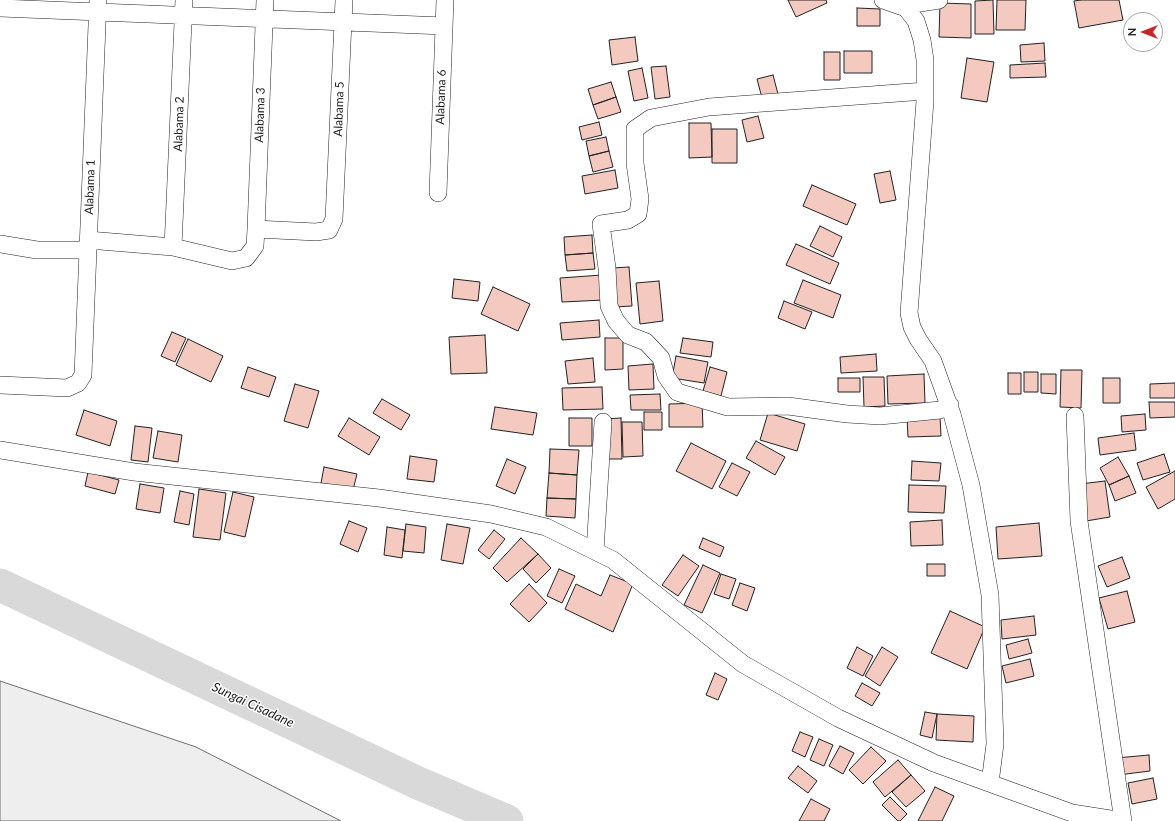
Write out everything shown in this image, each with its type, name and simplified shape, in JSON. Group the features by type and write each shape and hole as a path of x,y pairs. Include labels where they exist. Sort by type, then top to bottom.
{"street":[{"name":"Alabama 3","path":"0,244 37,250 88,245 173,247 232,260 246,258 255,246 265,0"},
{"name":"Alabama 5","path":"256,230 316,232 329,230 334,219 344,0"},
{"name":"Alabama 6","path":"438,193 445,0"},
{"path":"883,0 906,8 916,21 922,40 925,60 925,91 909,313 912,327 918,339 933,361 950,405 970,485 990,595 995,744 990,783"},
{"path":"901,6 939,0"},
{"path":"0,8 97,6 184,8 264,19 444,26"},
{"name":"Alabama 1","path":"0,386 67,388 78,383 83,375 97,6"},
{"name":"Alabama 2","path":"173,247 184,8"},
{"path":"925,91 709,107 651,118 634,129 634,163 640,199 638,214 628,220 601,224 607,268 609,306 616,321 628,335 646,342 661,358 666,376 676,392 728,407 788,406 847,414 880,416 913,411 940,410 950,405"},
{"path":"0,450 134,472 379,498 492,514 546,526 613,560 743,664 838,718 934,763 1072,813 1123,821 1079,521 1075,416"},
{"path":"595,551 603,422"}],"shaded area":[{"path":"0,681 196,747 341,821 0,821"}],"building":[{"path":"788,0 826,0 827,3 796,17"},
{"path":"993,0 994,34 975,34 975,1"},
{"path":"997,0 1026,0 1025,30 996,30"},
{"path":"1119,0 1123,20 1079,28 1074,1"},
{"path":"940,3 971,4 971,38 939,37"},
{"path":"857,8 880,9 880,26 857,26"},
{"path":"635,37 638,61 612,65 609,40"},
{"path":"1044,43 1045,61 1021,62 1020,45"},
{"path":"844,51 872,51 872,73 844,73"},
{"path":"824,52 840,52 840,80 824,80"},
{"path":"967,58 994,62 987,102 961,98"},
{"path":"1045,63 1046,77 1010,78 1010,65"},
{"path":"666,66 670,97 655,99 651,67"},
{"path":"642,68 648,98 634,101 628,71"},
{"path":"773,75 778,94 762,98 757,79"},
{"path":"611,82 616,97 593,105 588,89"},
{"path":"616,97 621,112 598,119 593,105"},
{"path":"758,116 764,138 747,142 742,120"},
{"path":"599,122 602,135 582,140 579,127"},
{"path":"689,123 711,123 712,157 689,158"},
{"path":"712,129 737,129 737,163 712,163"},
{"path":"606,137 609,151 589,156 586,141"},
{"path":"609,151 613,167 593,172 589,156"},
{"path":"615,170 618,188 585,194 582,176"},
{"path":"890,171 896,200 880,203 874,174"},
{"path":"812,185 856,204 847,225 803,206"},
{"path":"820,226 842,237 833,257 810,246"},
{"path":"592,235 593,253 565,255 564,237"},
{"path":"796,244 839,263 830,284 786,265"},
{"path":"593,253 595,269 567,271 565,255"},
{"path":"629,267 632,306 614,307 612,268"},
{"path":"602,275 604,300 562,302 560,278"},
{"path":"454,279 480,282 478,301 452,298"},
{"path":"803,280 841,295 833,318 794,303"},
{"path":"659,281 663,321 640,324 636,283"},
{"path":"493,287 530,304 518,331 481,314"},
{"path":"784,301 812,312 805,329 778,318"},
{"path":"599,320 600,337 562,340 560,323"},
{"path":"172,332 186,338 175,362 161,356"},
{"path":"485,335 487,373 451,374 449,337"},
{"path":"605,338 623,338 623,369 605,370"},
{"path":"683,338 713,342 711,357 680,353"},
{"path":"188,339 223,356 211,382 176,365"},
{"path":"876,354 877,371 841,373 840,357"},
{"path":"676,356 708,362 704,383 672,378"},
{"path":"593,358 595,382 568,384 565,361"},
{"path":"653,364 654,389 629,390 628,366"},
{"path":"248,367 276,377 269,397 241,388"},
{"path":"710,367 727,372 721,396 703,391"},
{"path":"1061,370 1082,370 1081,408 1060,407"},
{"path":"1024,372 1038,372 1038,392 1024,392"},
{"path":"1008,373 1021,373 1021,394 1008,394"},
{"path":"924,374 925,403 888,404 887,376"},
{"path":"1041,374 1056,374 1056,394 1041,393"},
{"path":"863,377 884,377 885,406 864,407"},
{"path":"838,378 860,378 860,392 838,392"},
{"path":"1103,378 1120,378 1120,403 1103,403"},
{"path":"1175,383 1175,398 1150,398 1150,384"},
{"path":"295,384 319,391 308,428 284,421"},
{"path":"602,387 603,409 563,410 562,388"},
{"path":"660,394 661,410 631,410 630,395"},
{"path":"382,399 410,415 401,430 373,413"},
{"path":"1149,402 1175,402 1175,417 1150,418"},
{"path":"702,403 703,427 669,427 669,404"},
{"path":"495,407 537,413 533,435 491,429"},
{"path":"84,410 117,421 110,446 76,435"},
{"path":"644,412 662,412 662,430 644,430"},
{"path":"768,413 805,424 797,451 760,440"},
{"path":"1145,414 1146,430 1122,432 1121,416"},
{"path":"940,416 941,436 908,437 907,417"},
{"path":"349,418 380,437 369,455 338,436"},
{"path":"569,418 592,418 592,446 569,446"},
{"path":"621,418 622,459 604,459 603,419"},
{"path":"622,422 642,422 643,456 623,457"},
{"path":"135,426 152,428 148,462 131,460"},
{"path":"158,431 182,435 178,462 153,458"},
{"path":"1134,433 1136,450 1100,455 1098,438"},
{"path":"756,441 785,457 775,475 746,458"},
{"path":"691,443 726,461 712,489 676,471"},
{"path":"550,449 579,450 577,475 549,473"},
{"path":"1164,454 1170,472 1143,480 1137,463"},
{"path":"410,456 437,460 434,482 407,479"},
{"path":"1118,457 1129,476 1109,485 1100,468"},
{"path":"507,459 526,467 515,494 496,486"},
{"path":"912,461 941,463 939,481 911,480"},
{"path":"732,463 750,472 737,496 719,487"},
{"path":"324,467 357,474 353,490 321,483"},
{"path":"1175,471 1175,499 1158,509 1146,487"},
{"path":"88,472 119,480 115,494 85,486"},
{"path":"549,473 577,475 576,499 547,498"},
{"path":"1129,476 1136,493 1115,501 1109,485"},
{"path":"1105,481 1110,517 1086,521 1080,484"},
{"path":"140,484 164,488 160,513 136,509"},
{"path":"909,485 946,486 944,513 908,512"},
{"path":"199,489 226,493 220,540 193,537"},
{"path":"180,491 194,494 189,525 174,522"},
{"path":"233,492 254,497 245,537 224,532"},
{"path":"547,498 576,499 575,518 546,516"},
{"path":"942,520 943,545 911,546 910,522"},
{"path":"349,521 367,528 358,552 340,544"},
{"path":"1039,523 1042,556 998,559 996,527"},
{"path":"406,524 426,527 424,553 403,551"},
{"path":"447,524 470,528 463,564 441,560"},
{"path":"387,527 405,530 402,558 384,555"},
{"path":"494,530 505,539 489,559 478,550"},
{"path":"521,538 538,554 507,582 493,568"},
{"path":"703,538 724,547 720,557 699,548"},
{"path":"538,554 551,568 536,583 523,569"},
{"path":"683,555 699,566 678,596 662,585"},
{"path":"1122,557 1130,578 1107,587 1098,566"},
{"path":"927,564 945,564 945,576 927,576"},
{"path":"703,565 720,573 702,613 684,605"},
{"path":"559,569 575,576 562,603 547,596"},
{"path":"721,574 736,579 729,599 714,594"},
{"path":"610,575 633,584 613,632 565,609 576,584 601,596"},
{"path":"740,583 755,588 747,611 732,605"},
{"path":"529,584 547,603 529,622 510,604"},
{"path":"1127,591 1135,622 1108,629 1099,598"},
{"path":"950,611 985,627 967,669 931,653"},
{"path":"1034,616 1036,635 1002,639 1001,620"},
{"path":"1028,639 1032,653 1009,659 1006,645"},
{"path":"857,647 873,656 863,676 847,668"},
{"path":"882,647 898,657 880,686 865,676"},
{"path":"1030,659 1034,676 1006,683 1002,666"},
{"path":"715,673 727,679 718,700 706,695"},
{"path":"862,683 880,693 872,706 855,696"},
{"path":"925,712 937,714 932,738 920,735"},
{"path":"937,714 974,716 973,742 936,740"},
{"path":"800,732 813,737 805,757 792,751"},
{"path":"819,739 833,745 824,766 810,760"},
{"path":"840,746 854,753 843,774 829,766"},
{"path":"871,747 886,761 863,784 849,770"},
{"path":"1149,755 1150,771 1118,775 1116,758"},
{"path":"898,760 911,775 885,797 873,782"},
{"path":"798,766 817,781 808,793 788,778"},
{"path":"911,775 925,791 906,807 892,792"},
{"path":"1153,778 1157,799 1132,804 1128,783"},
{"path":"935,787 954,796 942,821 918,821"},
{"path":"890,797 907,814 900,821 898,821 882,805"},
{"path":"811,799 830,809 824,821 799,821"}],"waterway":[{"name":"Sungai Cisadane","path":"0,585 418,783 507,821"}]}
